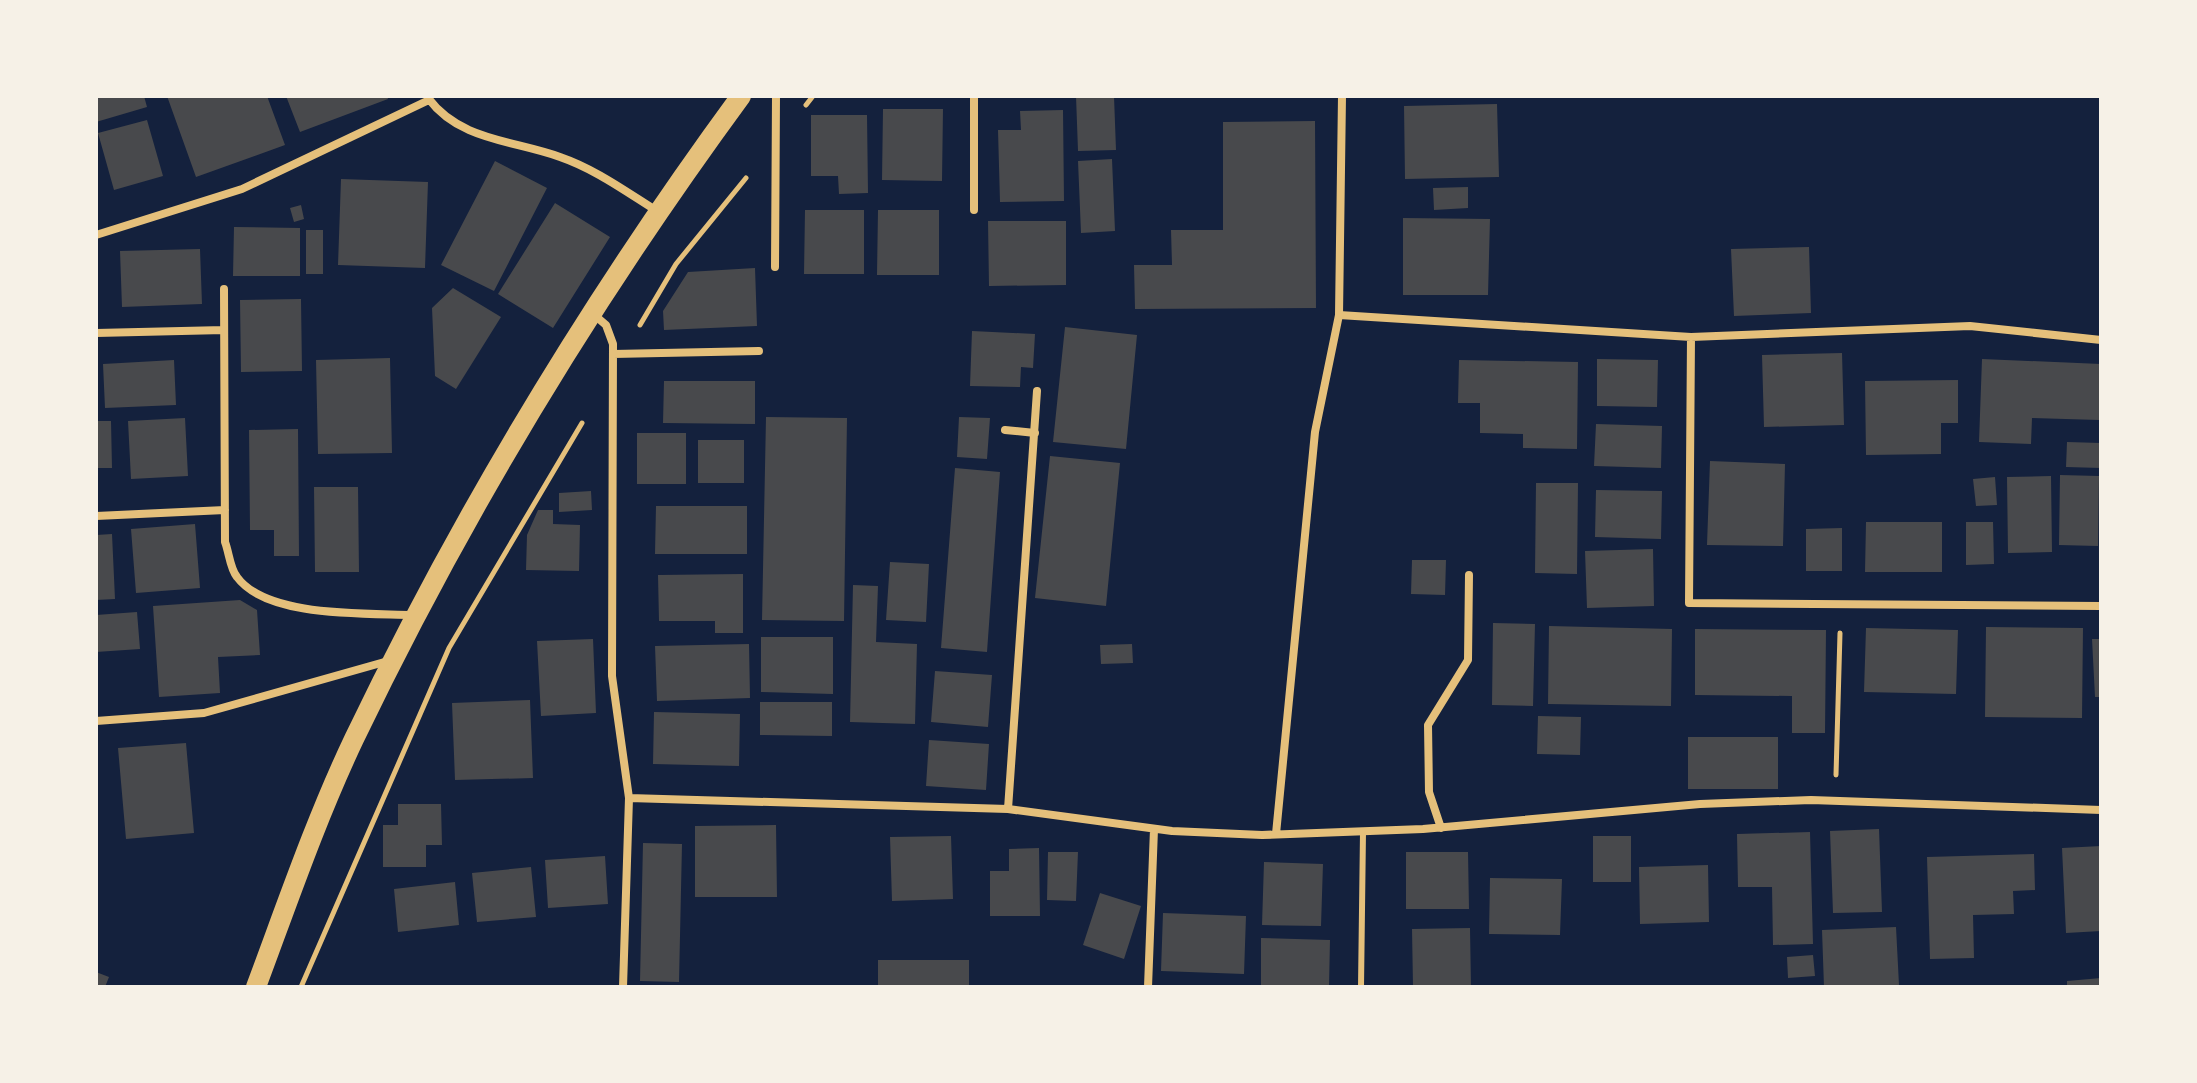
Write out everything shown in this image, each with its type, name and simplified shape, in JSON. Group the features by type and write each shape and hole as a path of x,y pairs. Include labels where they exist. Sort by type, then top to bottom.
{"main road":[{"path":"256,987 353,740 484,487 590,311 657,211 741,96"}],"street":[{"path":"775,267 776,96"},
{"path":"974,96 974,210"},
{"path":"1276,834 1313,448 1339,315 1342,96"},
{"path":"96,235 242,189 428,98 450,119 474,134 558,156 592,171 657,211"},
{"path":"224,289 225,542 236,577 261,595 325,611 416,615"},
{"path":"590,311 606,325 618,354 613,372 612,676 629,798 623,987"},
{"path":"1339,315 1691,337 1970,326 2101,340"},
{"path":"96,333 224,330"},
{"path":"1691,337 1689,603 2101,606"},
{"path":"618,354 759,351"},
{"path":"1008,809 1037,391"},
{"path":"1005,430 1035,433"},
{"path":"96,516 225,510"},
{"path":"1441,828 1429,792 1428,725 1468,660 1469,575"},
{"path":"96,721 204,713 395,659"},
{"path":"629,798 1008,809 1154,829 1276,834 1441,828 1700,804 1835,801 2101,810"},
{"path":"1148,987 1154,829"}],"lane":[{"path":"1361,987 1363,832"}],"path":[{"path":"618,354 676,264 813,96"},
{"path":"301,987 449,648 613,372"},
{"path":"1835,801 1841,604"}],"building":[{"path":"96,96 144,96 147,107 96,122"},
{"path":"167,96 267,96 285,145 196,177"},
{"path":"286,96 387,96 388,99 300,132"},
{"path":"1076,96 1114,96 1116,150 1078,151"},
{"path":"1497,104 1499,177 1405,179 1404,106"},
{"path":"883,109 943,109 942,181 882,180"},
{"path":"1063,110 1064,201 1000,202 998,130 1021,130 1020,111"},
{"path":"811,115 867,115 868,193 839,194 838,176 811,176"},
{"path":"147,120 163,176 114,190 98,133"},
{"path":"1315,121 1316,308 1135,309 1134,265 1172,265 1171,230 1223,230 1223,122"},
{"path":"1112,159 1115,231 1081,233 1078,161"},
{"path":"495,161 547,188 494,291 441,265"},
{"path":"341,179 428,182 425,268 338,265"},
{"path":"1468,187 1468,208 1434,210 1433,188"},
{"path":"555,203 610,237 553,328 498,294"},
{"path":"301,205 304,219 294,222 290,208"},
{"path":"805,210 864,210 864,274 804,274"},
{"path":"878,210 939,210 939,275 877,275"},
{"path":"1403,218 1490,219 1488,295 1403,295"},
{"path":"988,221 1066,221 1066,285 989,286"},
{"path":"234,227 300,228 300,276 233,276"},
{"path":"306,230 323,230 323,274 306,274"},
{"path":"1809,247 1811,313 1734,316 1731,249"},
{"path":"200,249 202,304 122,307 120,251"},
{"path":"755,268 757,326 664,330 663,311 688,272"},
{"path":"453,288 501,317 456,389 435,376 432,308"},
{"path":"301,299 302,371 241,372 240,300"},
{"path":"1065,327 1137,335 1126,449 1053,442"},
{"path":"972,331 1035,334 1033,368 1021,367 1020,387 970,386"},
{"path":"1842,353 1844,425 1764,427 1762,355"},
{"path":"390,358 392,453 318,454 316,360"},
{"path":"1597,359 1658,360 1657,407 1597,406"},
{"path":"1982,359 2101,364 2099,420 2032,418 2031,444 1979,442"},
{"path":"174,360 176,405 105,408 103,364"},
{"path":"1459,360 1578,362 1577,449 1523,448 1523,434 1480,433 1480,403 1458,403"},
{"path":"1958,380 1958,423 1941,423 1941,454 1866,455 1865,381"},
{"path":"664,381 755,381 755,424 663,423"},
{"path":"766,417 847,418 844,621 762,620"},
{"path":"959,417 990,418 987,459 957,457"},
{"path":"185,418 188,476 131,479 128,421"},
{"path":"96,421 111,421 112,468 96,468"},
{"path":"1596,424 1662,426 1661,468 1594,466"},
{"path":"298,429 299,556 274,556 274,530 250,530 249,430"},
{"path":"637,433 686,433 686,484 637,484"},
{"path":"698,440 744,440 744,483 698,483"},
{"path":"2067,442 2101,443 2101,468 2066,467"},
{"path":"1050,456 1120,463 1106,606 1035,598"},
{"path":"1710,461 1785,464 1783,546 1707,545"},
{"path":"955,468 1000,472 987,652 941,648"},
{"path":"2060,475 2099,476 2098,546 2059,545"},
{"path":"2051,476 2052,552 2008,553 2007,477"},
{"path":"1995,477 1997,505 1976,506 1973,479"},
{"path":"1536,483 1578,483 1577,574 1535,573"},
{"path":"314,487 358,487 359,572 315,572"},
{"path":"1596,490 1662,491 1661,539 1595,537"},
{"path":"591,491 592,510 559,512 559,493"},
{"path":"656,506 747,506 747,554 655,554"},
{"path":"538,510 553,510 553,524 580,525 579,571 526,570 527,535"},
{"path":"1866,522 1942,522 1942,572 1865,572"},
{"path":"1966,522 1993,522 1994,564 1966,565"},
{"path":"195,524 200,588 136,593 131,529"},
{"path":"1842,528 1842,571 1806,571 1806,529"},
{"path":"112,534 115,599 96,600 96,535"},
{"path":"1653,549 1654,606 1587,608 1585,551"},
{"path":"1412,560 1446,560 1445,595 1411,594"},
{"path":"890,562 929,564 926,622 886,620"},
{"path":"743,574 743,633 715,633 715,621 659,621 658,575"},
{"path":"853,585 878,586 876,642 917,644 915,724 850,722"},
{"path":"240,600 257,610 260,655 218,657 220,693 159,697 153,606"},
{"path":"137,612 140,649 96,652 96,615"},
{"path":"1493,623 1535,624 1533,706 1492,705"},
{"path":"1549,626 1672,629 1671,706 1548,704"},
{"path":"1986,627 2083,628 2082,718 1985,717"},
{"path":"1866,628 1958,630 1956,694 1864,692"},
{"path":"1695,629 1826,630 1825,733 1792,733 1792,696 1695,695"},
{"path":"761,637 833,637 833,694 761,692"},
{"path":"593,639 596,713 541,716 537,641"},
{"path":"2092,639 2101,639 2101,697 2095,697"},
{"path":"749,644 750,698 657,701 655,646"},
{"path":"1132,644 1133,663 1101,664 1100,645"},
{"path":"935,671 992,675 988,727 931,722"},
{"path":"530,700 533,778 455,780 452,703"},
{"path":"760,702 832,702 832,736 760,735"},
{"path":"654,712 740,714 739,766 653,764"},
{"path":"1538,716 1581,717 1580,755 1537,754"},
{"path":"1688,737 1778,737 1778,789 1688,789"},
{"path":"929,740 989,744 986,790 926,786"},
{"path":"186,743 194,833 126,839 118,748"},
{"path":"398,804 441,804 442,845 426,845 426,867 383,867 383,825 398,825"},
{"path":"776,825 777,897 695,897 695,826"},
{"path":"1879,829 1882,912 1833,913 1830,831"},
{"path":"1810,832 1813,944 1773,945 1772,887 1738,887 1737,834"},
{"path":"951,836 953,899 892,901 890,837"},
{"path":"1593,836 1631,836 1631,882 1593,882"},
{"path":"643,843 682,844 679,982 640,981"},
{"path":"2101,846 2101,931 2066,933 2062,848"},
{"path":"1039,848 1040,916 990,916 990,871 1009,871 1009,849"},
{"path":"1048,852 1078,852 1076,901 1047,900"},
{"path":"1406,852 1468,852 1469,909 1406,909"},
{"path":"2034,854 2035,890 2013,891 2014,914 1973,915 1974,958 1930,959 1927,857"},
{"path":"605,856 608,904 548,908 545,860"},
{"path":"1264,862 1323,864 1321,926 1262,925"},
{"path":"1708,865 1709,922 1640,924 1639,867"},
{"path":"531,867 536,917 477,922 472,873"},
{"path":"1490,878 1562,879 1560,935 1489,934"},
{"path":"455,882 459,925 398,932 394,889"},
{"path":"1100,893 1141,906 1124,959 1083,945"},
{"path":"1163,913 1246,916 1244,974 1161,971"},
{"path":"1896,927 1899,985 1824,987 1822,930"},
{"path":"1470,928 1471,987 1413,987 1412,929"},
{"path":"1261,938 1330,940 1329,987 1261,987"},
{"path":"1813,955 1815,976 1788,978 1787,957"},
{"path":"878,960 969,960 969,987 878,987"},
{"path":"96,972 109,977 105,987 96,987"},
{"path":"2101,978 2101,987 2067,987 2067,981"}]}
